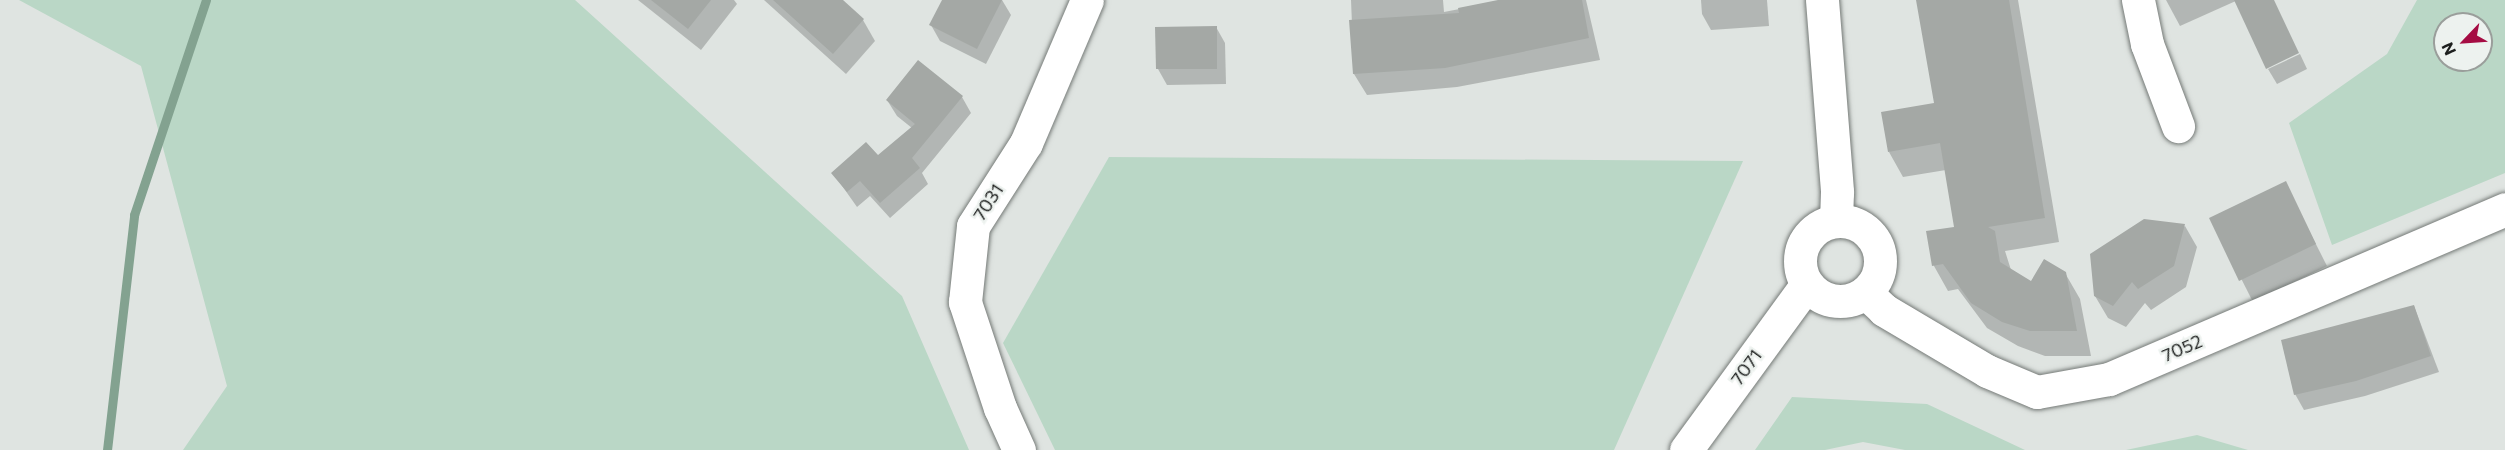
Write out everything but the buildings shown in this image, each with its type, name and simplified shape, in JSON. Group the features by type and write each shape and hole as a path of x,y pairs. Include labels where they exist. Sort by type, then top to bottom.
{"street":[{"name":"7031","path":"1019,450 1000,408 965,302 973,226 1026,143 1087,0"},
{"path":"1822,0 1837,192 1836,221"},
{"path":"2138,0 2146,44 2178,126"},
{"name":"7052","path":"1866,293 1884,310 1987,371 2037,392 2109,379 2505,209"},
{"path":"1836,221 1861,226 1878,244 1880,270 1866,293 1847,302 1833,302 1817,295 1807,284 1800,259 1802,246 1822,225 1836,221"},
{"name":"7071","path":"1686,450 1807,284"}],"green space":[{"path":"19,0 575,0 902,296 969,450 183,450 227,386 141,66"},
{"path":"2417,0 2505,0 2505,173 2332,245 2289,123 2387,54"},
{"path":"1109,157 1743,161 1614,450 1055,450 1003,343"},
{"path":"1792,397 1927,404 2025,450 1905,450 1863,442 1825,450 1755,450"},
{"path":"2197,435 2248,450 2126,450"}],"waterway":[{"path":"107,450 134,215 206,0"}]}
